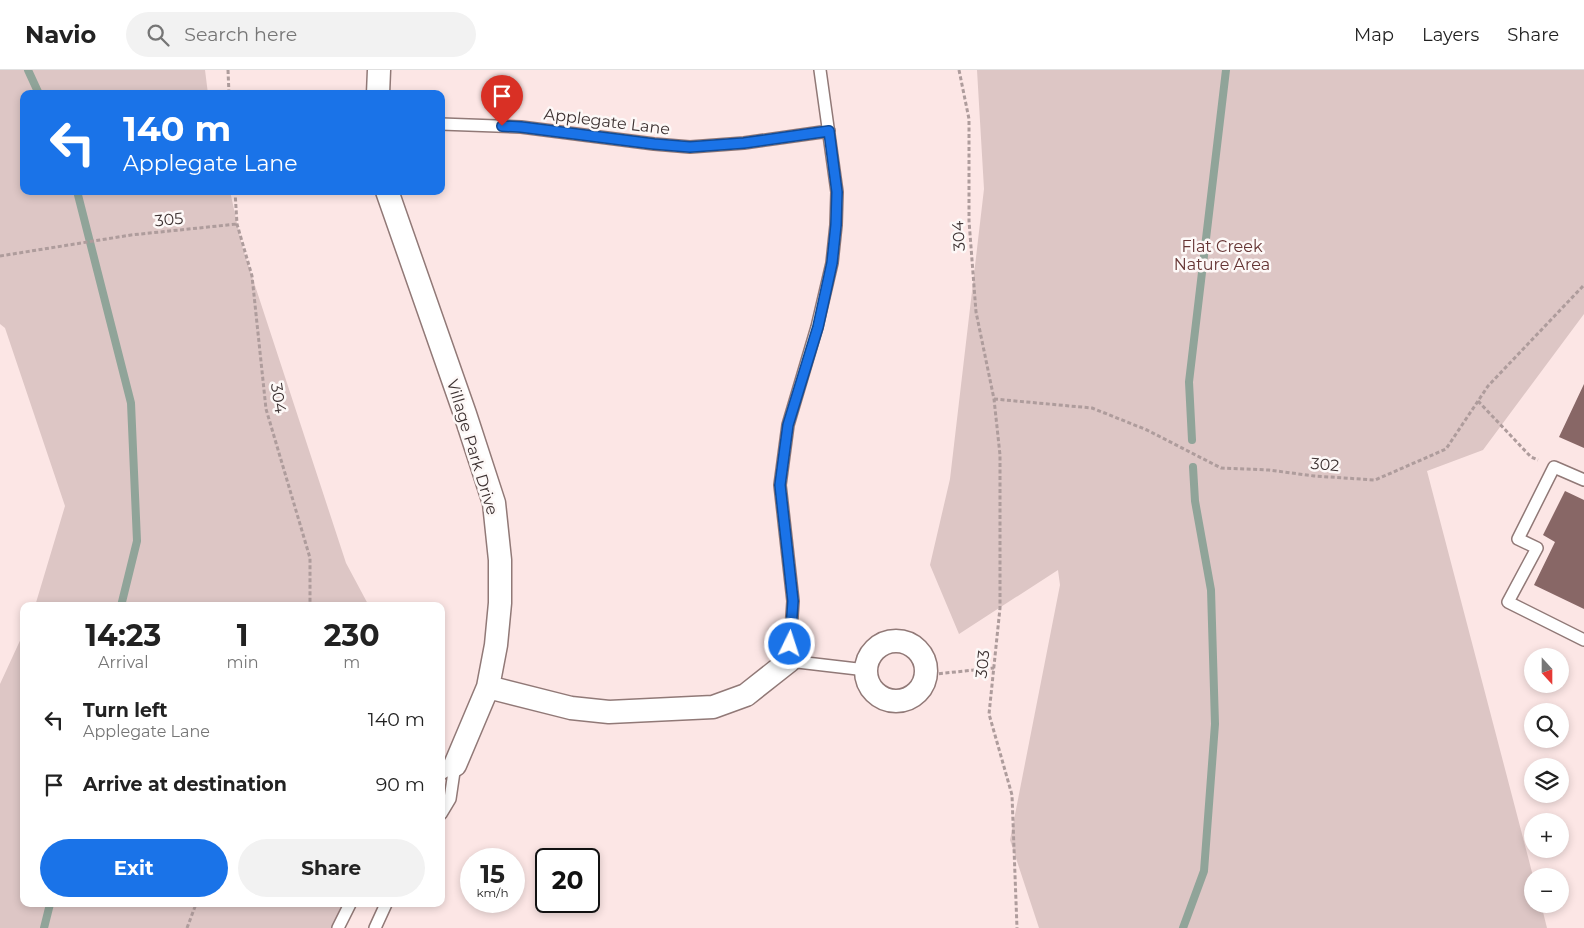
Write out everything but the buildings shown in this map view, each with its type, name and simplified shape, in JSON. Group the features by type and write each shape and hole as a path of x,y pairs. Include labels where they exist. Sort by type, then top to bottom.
{"street":[{"path":"378,90 379,70"},
{"name":"Village Park Drive","path":"388,195 494,503 500,560 500,603 496,645 488,687 448,769"},
{"path":"899,640 909,643 920,652 927,666 926,675 923,685 917,693 909,699 898,701 888,700 879,696 867,680 866,670 872,652 880,645 889,641 899,640"},
{"path":"488,687 571,708 600,711 714,707 746,695 789,661"}],"lane":[{"path":"820,70 837,192 836,225 832,263 818,327 788,425 780,485 793,601 789,661 866,670"},
{"name":"Applegate Lane","path":"445,124 521,127 690,147 744,143 829,131"},
{"path":"1584,480 1554,467 1518,539 1537,548 1508,602 1584,640"},
{"name":"Village Park Drive","path":"445,807 450,799 448,769"},
{"path":"338,928 348,907"},
{"path":"375,928 385,907"}],"path":[{"path":"228,70 230,90"},
{"name":"304","path":"959,70 969,119 969,221 976,312 994,399"},
{"name":"304","path":"235,195 237,224 252,276 266,409 310,558 310,602"},
{"name":"305","path":"0,256 104,239 237,224"},
{"name":"302","path":"994,399 1092,408 1148,430 1221,468 1269,470 1314,476 1375,480 1446,449 1488,386 1584,286"},
{"name":"303","path":"994,399 1000,456 1000,608 989,714 1012,795 1017,928"},
{"path":"1478,401 1531,457 1554,467"},
{"path":"926,675 994,668"},
{"path":"187,928 195,907"}],"green space":[{"path":"0,70 205,70 208,90 20,90 20,195 231,195 242,246 346,563 367,602 36,602 65,506 5,328 0,324"},
{"name":"Flat Creek Nature Area","path":"977,70 1584,70 1584,314 1483,450 1427,471 1524,842 1524,858 1528,858 1531,868 1524,868 1524,913 1543,913 1547,928 1039,928 1010,840 1060,585 1058,570 959,634 930,565 950,479 984,189"},
{"path":"20,641 20,907 342,907 331,928 0,928 0,684"}],"waterway":[{"path":"28,70 37,90"},
{"path":"1192,440 1189,382 1226,70"},
{"path":"78,195 131,403 137,541 122,602"},
{"path":"1183,928 1204,871 1215,724 1211,590 1195,501 1193,467"},
{"path":"44,928 49,907"}],"route":[{"path":"502,126 690,147 744,143 829,131 837,192 832,263 818,327 788,425 780,485 793,601 790,644"}]}
